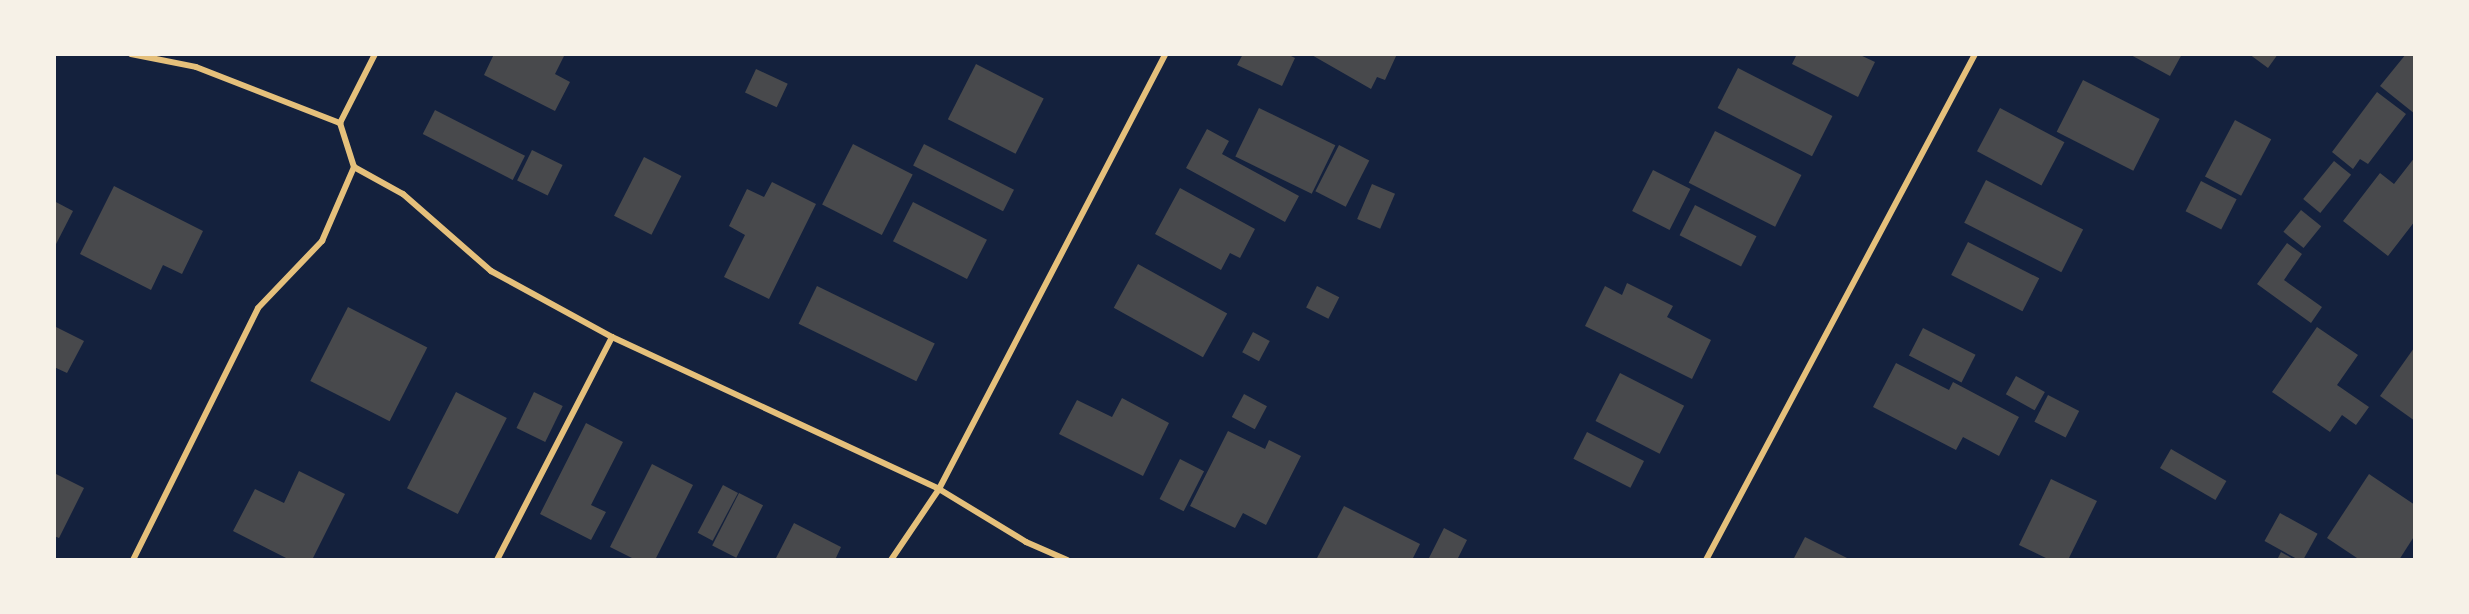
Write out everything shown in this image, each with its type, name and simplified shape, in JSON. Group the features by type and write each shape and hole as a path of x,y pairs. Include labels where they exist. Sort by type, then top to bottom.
{"street":[{"path":"131,54 196,67 340,123"},
{"path":"133,560 258,308 322,241 354,167 340,123 375,54"},
{"path":"891,560 939,489 1165,54"},
{"path":"1706,560 1975,54"},
{"path":"354,167 403,194 491,271 612,337 939,489 1026,542 1067,560"},
{"path":"497,560 612,337"}],"building":[{"path":"494,54 565,54 555,74 570,82 555,111 484,75"},
{"path":"1243,54 1287,54 1295,58 1282,86 1237,65"},
{"path":"1310,54 1397,54 1385,80 1377,77 1371,89"},
{"path":"1797,54 1858,54 1875,62 1858,97 1792,64"},
{"path":"2129,54 2182,54 2170,76"},
{"path":"2249,54 2278,54 2268,68"},
{"path":"2406,54 2415,54 2415,114 2380,86"},
{"path":"976,64 1044,99 1016,154 948,119"},
{"path":"1738,68 1832,116 1812,156 1718,108"},
{"path":"756,69 788,84 777,107 745,93"},
{"path":"2083,80 2160,119 2133,171 2057,132"},
{"path":"2377,92 2406,114 2368,164 2360,159 2353,169 2332,152"},
{"path":"1259,108 1335,145 1312,194 1235,157"},
{"path":"2000,108 2064,142 2041,186 1977,151"},
{"path":"435,110 525,156 513,180 423,134"},
{"path":"2235,120 2271,139 2241,196 2205,177"},
{"path":"1207,129 1229,141 1222,154 1299,196 1285,222 1186,168"},
{"path":"1715,131 1801,175 1775,227 1689,183"},
{"path":"853,144 913,174 882,235 822,205"},
{"path":"924,144 1014,190 1003,211 913,165"},
{"path":"1339,145 1369,160 1346,207 1315,191"},
{"path":"532,150 563,165 548,195 517,181"},
{"path":"644,157 681,176 651,235 614,216"},
{"path":"2415,157 2415,221 2388,256 2343,221 2380,173 2394,184"},
{"path":"2334,161 2351,175 2320,213 2303,199"},
{"path":"1653,170 1690,189 1670,230 1632,211"},
{"path":"1986,180 2083,229 2061,272 1964,223"},
{"path":"2201,181 2237,199 2221,229 2186,211"},
{"path":"772,182 816,204 769,299 724,277 745,235 729,226 747,189 764,197"},
{"path":"1372,184 1395,194 1380,229 1357,219"},
{"path":"114,186 203,231 182,274 163,265 151,290 80,254"},
{"path":"1180,188 1255,229 1240,258 1230,253 1221,270 1155,234"},
{"path":"54,201 73,211 54,248"},
{"path":"913,202 987,240 967,279 893,241"},
{"path":"1695,205 1756,236 1741,267 1680,235"},
{"path":"2301,210 2321,226 2304,248 2283,232"},
{"path":"1968,242 2039,278 2022,311 1951,275"},
{"path":"2287,243 2302,254 2284,280 2322,307 2311,323 2257,284"},
{"path":"1138,264 1227,313 1203,357 1114,308"},
{"path":"1627,283 1673,306 1667,317 1711,340 1692,379 1585,326 1605,286 1622,295"},
{"path":"817,286 935,343 916,381 799,324"},
{"path":"1317,286 1339,297 1328,319 1306,307"},
{"path":"348,307 427,347 390,421 310,381"},
{"path":"54,326 84,341 67,373 54,367"},
{"path":"2317,327 2358,355 2337,385 2369,407 2356,425 2342,415 2330,432 2272,392"},
{"path":"1923,328 1976,355 1961,382 1909,356"},
{"path":"1253,332 1270,341 1259,361 1242,352"},
{"path":"2415,349 2415,421 2380,396"},
{"path":"1896,363 1949,390 1953,382 2019,417 1999,456 1963,437 1956,450 1873,407"},
{"path":"1620,373 1684,406 1660,454 1595,421"},
{"path":"2016,376 2045,392 2035,410 2006,394"},
{"path":"456,392 507,418 458,514 407,488"},
{"path":"534,392 563,406 545,442 516,428"},
{"path":"1244,394 1267,406 1255,429 1232,417"},
{"path":"2048,395 2079,411 2066,438 2034,422"},
{"path":"1122,398 1169,423 1143,476 1059,434 1077,400 1112,417"},
{"path":"586,423 623,442 591,505 606,512 591,540 540,514"},
{"path":"1228,431 1265,449 1269,440 1301,456 1266,525 1243,513 1235,528 1190,506"},
{"path":"1587,432 1644,461 1630,488 1573,459"},
{"path":"2171,449 2226,481 2215,500 2160,468"},
{"path":"1180,459 1204,471 1184,511 1160,499"},
{"path":"652,464 693,485 655,560 636,560 610,547"},
{"path":"299,471 345,494 312,560 290,560 233,531 255,489 284,503"},
{"path":"54,473 84,488 59,538 54,536"},
{"path":"2369,474 2415,505 2415,535 2399,560 2360,560 2327,538"},
{"path":"2051,479 2097,501 2068,560 2050,560 2019,545"},
{"path":"723,485 738,493 713,541 698,533"},
{"path":"739,493 763,505 736,558 712,546"},
{"path":"1344,506 1420,544 1412,560 1316,560"},
{"path":"2280,513 2318,534 2303,560 2299,560 2264,541"},
{"path":"794,523 841,547 835,560 775,560"},
{"path":"1444,528 1467,540 1457,560 1428,560"},
{"path":"1805,537 1851,560 1793,560"},
{"path":"2281,552 2295,560 2277,560"}]}
